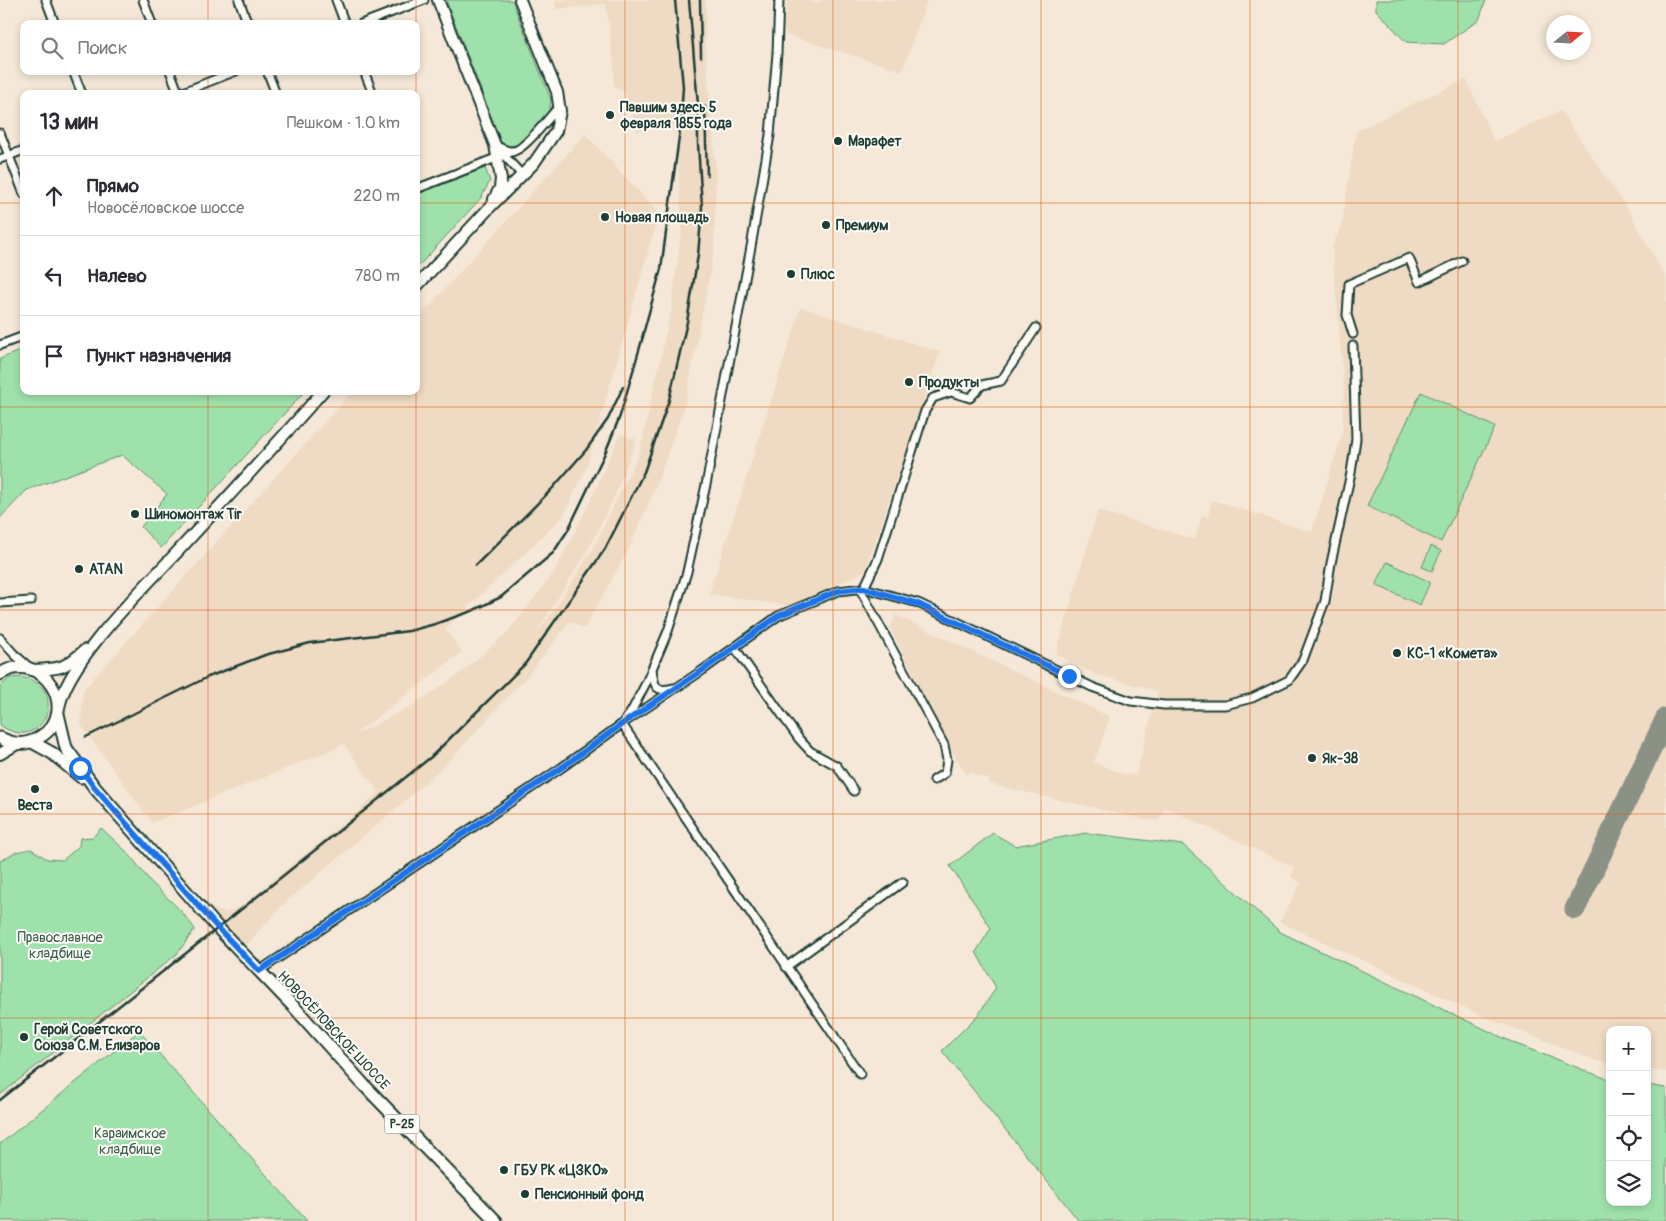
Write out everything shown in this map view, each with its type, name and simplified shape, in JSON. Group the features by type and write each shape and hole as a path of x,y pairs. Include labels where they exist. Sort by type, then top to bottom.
{"main road":[{"path":"438,0 500,157 500,188 490,207"},
{"path":"420,283 490,207 534,163 556,131 560,111 557,92 520,0"},
{"path":"0,674 5,671 24,668 33,670 59,668 67,665 100,636 319,395"},
{"path":"0,754 17,744 32,742 48,732 56,721 67,683 100,636"},
{"name":"НОВОСЁЛОВСКОЕ ШОССЕ","path":"33,670 44,676 52,686 58,699 58,714 66,748 95,788 218,928 353,1073 496,1221"},
{"path":"0,738 17,744"},
{"name":"НОВОСЁЛОВСКОЕ ШОССЕ","path":"32,742 52,753 95,788"}],"street":[{"path":"46,0 54,20"},
{"path":"143,0 150,20"},
{"path":"239,0 246,20"},
{"path":"336,0 344,20"},
{"path":"372,20 424,0"},
{"path":"622,724 631,712 668,631 687,572 707,480 770,135 777,53 779,0"},
{"path":"75,75 80,90"},
{"path":"171,75 177,90"},
{"path":"188,90 226,75"},
{"path":"269,75 274,90"},
{"path":"366,75 371,90"},
{"path":"420,187 520,148 560,105"},
{"path":"0,133 20,184"},
{"path":"495,145 514,151"},
{"path":"0,159 20,152"},
{"path":"500,157 522,175"},
{"path":"1353,334 1347,316 1349,284 1409,258 1419,282 1462,262"},
{"path":"862,589 878,559 925,411 933,398 951,392 970,398 982,385 1001,381 1036,328"},
{"path":"0,345 20,338"},
{"path":"259,971 564,766 622,724 735,648 778,616 838,591 862,589 918,604 1092,686 1131,701 1164,705 1225,706 1252,698 1289,680 1303,660 1325,601 1331,563 1351,473 1356,439 1354,346"},
{"path":"862,589 944,746 947,760 945,773 934,780"},
{"path":"0,603 31,601"},
{"path":"0,638 14,654 33,670"},
{"path":"735,648 799,739 810,751 837,766 854,791"},
{"path":"652,669 654,684 658,688 665,690 678,687"},
{"path":"622,724 860,1074"},
{"path":"786,967 903,882"}],"shaded area":[{"path":"555,0 706,0 705,42 716,171 714,251 685,405 655,488 629,549 584,629 570,621 529,674 446,764 284,904 247,944 239,943 205,905 224,913 240,907 379,792 343,743 334,749 152,823 81,725 83,690 349,395 420,395 420,317 585,134 659,213 587,466 563,517 445,629 462,652 354,735 415,704 461,673 508,632 555,571 589,504 620,434 637,440 615,495 588,550 531,641 554,610 594,547 640,451 671,311 682,228 676,127 637,131 626,94 614,85 614,67 606,4 556,9"},
{"path":"787,0 809,0 819,4 821,0 927,0 902,71 787,35 784,27"},
{"path":"1466,79 1494,141 1561,111 1630,213 1666,279 1666,1072 1651,1070 1651,1026 1606,1026 1606,1062 1597,1061 1487,1018 1280,922 1301,882 1291,877 1295,868 1165,807 1159,820 1147,820 990,784 989,779 971,773 966,774 890,629 896,615 1110,717 1094,762 1122,774 1136,775 1158,691 1094,674 1056,654 1098,510 1195,540 1202,515 1208,517 1212,500 1312,532 1342,435 1344,391 1332,247 1342,224 1356,131"},
{"path":"801,307 940,352 865,571 791,606 709,594"}],"green space":[{"path":"446,0 512,0 551,100 549,112 517,145 506,146 501,142"},
{"path":"1376,0 1486,0 1479,20 1444,44 1406,42 1376,10"},
{"path":"485,168 490,181 481,198 420,265 420,193"},
{"path":"20,351 20,395 301,395 161,548 141,527 167,494 122,455 27,490 0,518 0,359"},
{"path":"1421,392 1495,427 1441,542 1367,506"},
{"path":"1431,546 1441,551 1432,571 1422,567"},
{"path":"1387,562 1430,582 1420,605 1376,585"},
{"path":"20,677 36,682 45,692 48,704 46,716 39,726 29,732 16,732 0,725 0,686 10,678"},
{"name":"Православное кладбище","path":"101,828 128,853 150,881 181,911 195,929 177,954 0,1095 0,861 16,852 31,849 47,859 63,860 79,846 80,838 93,837"},
{"path":"993,833 1015,846 1086,833 1183,845 1280,932 1516,1044 1606,1078 1606,1206 1651,1206 1651,1086 1666,1088 1666,1221 1079,1221 942,1051 978,1015 996,988 976,952 991,928 950,866"},
{"name":"Караимское кладбище","path":"139,1031 307,1221 0,1221 0,1144"}],"taxiway":[{"path":"1575,909 1666,718"}],"railway":[{"path":"642,338 661,269 680,130 683,87 675,0"},
{"path":"0,1100 431,757 525,664 605,549 644,472 669,400 687,322 698,255 702,207 698,144 698,105 689,0"},
{"path":"700,0 701,57"},
{"path":"705,107 707,175"},
{"path":"86,737 208,677 265,655 310,643 409,631 472,611 501,597 553,553 568,530 605,453 620,416 644,333"},
{"path":"476,565 551,490 586,450 608,419 623,387"}],"place":[{"name":"Павшим здесь 5 февраля 1855 года","path":"610,115"},
{"name":"Марафет","path":"838,141"},
{"name":"Новая площадь","path":"605,217"},
{"name":"Премиум","path":"826,225"},
{"name":"Плюс","path":"791,274"},
{"name":"Продукты","path":"909,382"},
{"name":"Шиномонтаж Tir","path":"135,514"},
{"name":"ATAN","path":"79,569"},
{"name":"КС-1 «Комета»","path":"1397,653"},
{"name":"Як-38","path":"1312,758"},
{"name":"Веста","path":"35,789"},
{"name":"Герой Советского Союза С.М. Елизаров","path":"24,1037"},
{"name":"ГБУ РК «ЦЗКО»","path":"504,1170"},
{"name":"Пенсионный фонд","path":"525,1194"}],"route":[{"path":"80,768 95,788 218,928 259,971 585,752 622,724 703,670 778,616 838,591 864,588 918,604 1069,676"}]}
